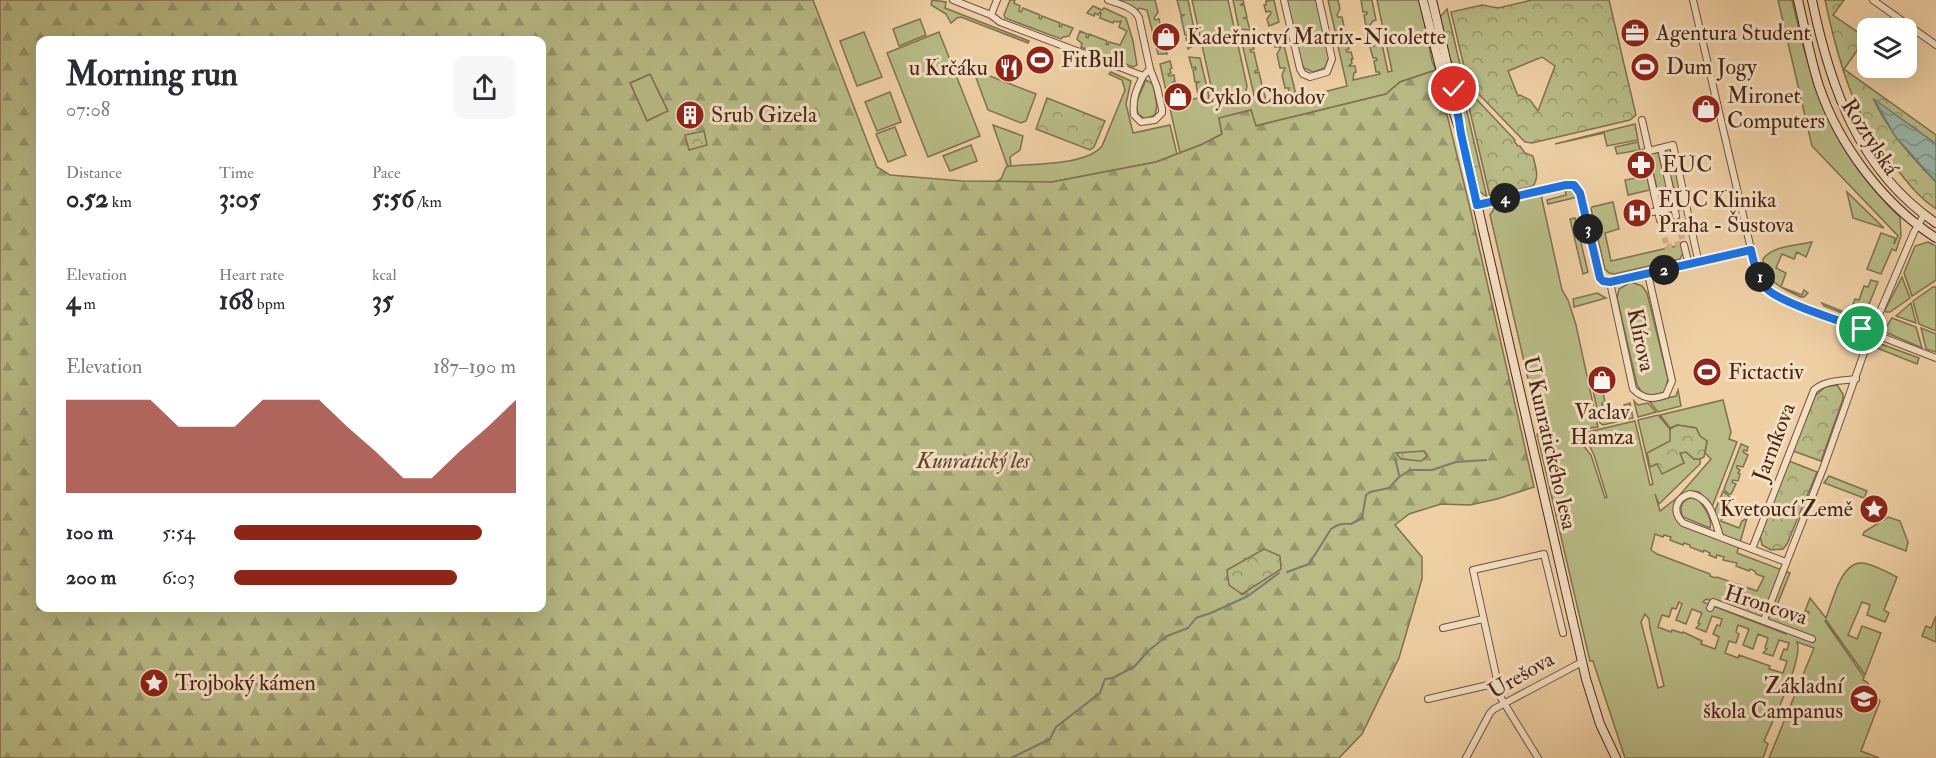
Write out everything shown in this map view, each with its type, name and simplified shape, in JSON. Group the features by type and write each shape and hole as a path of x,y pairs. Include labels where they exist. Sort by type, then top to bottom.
{"street":[{"path":"953,0 991,15 1000,22 1143,76"},
{"path":"991,15 997,0"},
{"path":"1108,0 1136,12 1150,69 1157,87 1162,109 1159,117 1151,122 1141,122 1134,115 1133,102 1143,76 1150,69"},
{"path":"1284,0 1300,69 1310,77 1328,72 1332,59 1319,0"},
{"name":"U Kunratického lesa","path":"1423,0 1444,82 1461,134"},
{"name":"U Kunratického lesa","path":"1432,0 1582,662 1600,724 1616,758"},
{"path":"1693,0 1757,273 1769,291 1784,299 1936,358"},
{"name":"Roztylská","path":"1798,0 1817,78 1833,120 1869,175 1918,225 1936,238"},
{"name":"Roztylská","path":"1812,0 1825,60 1849,122 1880,169 1924,215 1936,223"},
{"path":"1873,0 1936,45"},
{"path":"1642,120 1649,151"},
{"path":"1660,220 1645,152 1673,146 1697,255"},
{"path":"1660,148 1676,216"},
{"path":"1477,205 1574,185 1580,193 1600,278 1603,281 1610,282 1751,250"},
{"path":"1654,193 1670,190"},
{"path":"1635,215 1685,205"},
{"path":"1764,620 1824,466 1871,333 1924,215"},
{"path":"1684,245 1687,257"},
{"name":"Klírova","path":"1610,282 1633,388 1647,398 1659,397 1666,394 1672,381 1648,274"},
{"name":"Jarníkova","path":"1752,549 1814,390 1828,382 1856,379"},
{"path":"1720,536 1712,514 1703,499 1690,494 1680,498 1676,508 1679,520 1686,525 1786,562"},
{"path":"1538,758 1504,703 1497,683 1473,570 1544,554 1563,633"},
{"name":"Hroncova","path":"1710,608 1713,602 1812,639"},
{"path":"1443,628 1483,619"},
{"name":"Urešova","path":"1466,758 1490,713 1504,703 1582,662"},
{"path":"1428,699 1497,683"}],"green space":[{"name":"Kunratický les","path":"0,0 813,0 877,167 890,175 962,181 1052,182 1156,162 1222,134 1219,118 1251,110 1256,126 1386,94 1400,82 1436,70 1534,487 1470,505 1441,504 1409,514 1395,525 1422,557 1422,579 1399,658 1362,734 1339,758 0,758","holes":["650,74 668,111 647,121 630,83"]},
{"path":"932,0 946,2 945,8 1029,41 1028,43 961,17 951,23 946,14 931,5"},
{"path":"1010,0 1015,0 1014,3 1020,6 1019,11 1021,12 1023,8 1040,15 1041,19 1042,16 1060,23 1061,27 1062,24 1073,28 1069,36 1061,39 1005,18"},
{"path":"1108,0 1155,0 1158,12 1154,18 1159,19 1162,33 1159,38 1164,40 1167,54 1158,54 1147,10 1139,8 1136,12"},
{"path":"1177,0 1188,0 1197,43 1188,49 1186,38 1189,36 1185,35 1181,17 1184,15 1181,15"},
{"path":"1192,0 1228,0 1247,86 1245,96 1254,95 1242,43 1251,38 1254,49 1250,50 1254,52 1258,70 1255,73 1259,72 1263,90 1260,93 1264,93 1266,100 1288,95 1289,88 1285,88 1282,75 1285,68 1280,68 1277,54 1281,47 1275,47 1272,33 1275,32 1276,34 1281,33 1297,99 1347,86 1337,42 1348,38 1350,45 1346,50 1351,52 1353,59 1349,66 1355,66 1356,72 1353,80 1380,74 1376,72 1374,61 1377,60 1373,58 1370,47 1374,46 1370,45 1368,33 1380,35 1388,72 1392,71 1377,0 1420,0 1432,61 1436,70 1400,82 1386,94 1255,126 1251,110 1219,118 1222,134 1180,153 1160,64 1170,61 1172,68 1171,73 1168,74 1169,76 1174,75 1174,86 1171,87 1177,89 1178,95 1175,101 1178,103 1202,97 1198,95 1196,84 1199,82 1195,82 1193,70 1196,69 1192,68 1189,57 1200,58 1209,96 1207,105 1219,102 1213,95"},
{"path":"1233,0 1243,0 1244,3 1240,5 1244,5 1247,17 1244,18 1247,19 1250,30 1239,29"},
{"path":"1274,0 1279,22 1269,26 1267,19 1271,13 1266,12 1264,5 1266,1"},
{"path":"1286,0 1317,0 1330,55 1325,68 1313,72 1304,68 1301,63"},
{"path":"1328,0 1338,0 1340,9 1337,15 1342,17 1345,31 1335,31"},
{"path":"1361,0 1372,0 1376,20 1370,25 1366,26 1364,15 1367,12 1363,12"},
{"path":"1532,0 1609,0 1636,115 1630,120 1532,143 1525,142 1468,83 1451,12 1482,5 1498,8","holes":["1542,57 1555,66 1538,111 1530,100 1518,96 1508,71"]},
{"path":"1778,0 1792,0 1817,91 1840,143 1876,192 1900,217 1901,236 1896,251 1892,249 1881,274 1867,269 1881,233 1895,238 1894,244 1898,236 1812,146"},
{"path":"1825,0 1844,0 1833,15 1857,32 1857,51 1844,69 1936,135 1936,144 1874,100 1886,123 1901,144 1936,182 1936,209 1908,183 1871,134 1851,92 1836,47"},
{"path":"1093,6 1102,10 1104,8 1126,18 1137,65 1133,67 1081,47 1082,44 1077,39 1080,31 1087,34 1088,38 1089,34 1107,41 1108,45 1109,42 1120,45 1127,31 1119,27 1121,21 1113,23 1100,18 1100,12 1098,15 1095,13 1094,16 1087,13"},
{"path":"1447,9 1462,81 1455,82 1440,17"},
{"path":"920,19 926,35 899,46 893,29"},
{"path":"864,32 882,77 857,86 840,41"},
{"path":"939,32 980,136 928,157 887,53"},
{"path":"977,71 1036,94 1026,121 1021,123 988,110 975,75"},
{"path":"1111,72 1131,81 1126,104 1133,133 1170,125 1177,154 1156,162 1052,182 995,182 1001,179 1006,167 1009,166 993,125 1023,136 1020,150 1010,157 1011,166 1073,160 1085,157 1102,146 1125,90 1122,80 1109,74"},
{"path":"650,74 668,111 647,121 630,83"},
{"path":"1146,80 1153,84 1157,105 1155,115 1145,119 1138,114 1136,103"},
{"path":"1461,86 1487,197 1479,191 1456,87"},
{"path":"1464,86 1518,146 1525,153 1533,156 1537,175 1533,186 1490,197"},
{"path":"890,92 901,122 877,131 865,102"},
{"path":"1047,98 1105,121 1094,147 1090,150 1036,129"},
{"path":"1635,124 1638,140 1607,146 1604,133 1555,144"},
{"path":"895,127 906,155 888,162 876,134"},
{"path":"704,131 707,145 689,150 685,135"},
{"path":"1638,142 1640,150 1617,154 1615,147"},
{"path":"971,145 977,161 950,171 943,156"},
{"path":"1670,148 1682,204 1678,204 1664,154 1665,150"},
{"path":"1658,152 1671,203 1663,207 1649,156 1650,153"},
{"path":"1647,176 1650,190 1628,195 1625,180"},
{"path":"1565,189 1573,190 1578,197 1548,204 1547,200 1566,195"},
{"path":"1847,192 1884,228 1853,218"},
{"path":"1541,195 1562,290 1568,300 1576,325 1598,427 1576,430 1575,435 1591,455 1605,498 1607,497 1594,455 1583,433 1635,421 1650,485 1653,484 1638,420 1658,415 1670,429 1671,441 1651,467 1657,463 1663,473 1684,463 1679,453 1686,452 1694,459 1700,459 1700,464 1659,504 1655,494 1660,511 1678,497 1711,459 1705,453 1707,441 1700,436 1696,428 1677,425 1670,428 1660,415 1723,400 1731,432 1729,439 1737,442 1712,507 1699,492 1687,492 1682,494 1677,502 1677,519 1713,537 1717,524 1714,513 1723,491 1730,497 1726,508 1723,506 1722,508 1725,510 1721,521 1739,528 1742,521 1747,518 1737,553 1790,573 1775,610 1801,620 1804,613 1809,612 1805,611 1810,598 1826,618 1838,584 1848,569 1855,564 1871,565 1897,577 1884,610 1889,613 1885,622 1867,615 1870,605 1862,602 1848,635 1857,639 1862,626 1881,633 1865,675 1825,621 1864,677 1863,680 1867,682 1880,701 1861,751 1879,758 1769,758 1814,648 1797,642 1796,662 1764,741 1768,744 1763,758 1625,758 1593,661 1590,661 1537,434 1546,433 1546,424 1539,426 1490,215 1495,207","holes":["1655,534 1663,537 1664,535 1683,545 1684,543 1703,552 1704,550 1716,558 1717,555 1724,557 1723,560 1737,563 1736,566 1749,571 1750,569 1764,577 1757,591 1710,576 1710,574 1651,550","1706,599 1790,631 1786,634 1703,602","1679,602 1682,604 1676,620 1686,624 1692,609 1702,613 1698,623 1700,624 1696,628 1706,632 1712,616 1722,619 1720,626 1717,625 1713,634 1719,637 1715,649 1701,644 1702,641 1683,632 1672,630 1671,632 1658,627 1662,615 1669,617 1672,608 1676,609","1645,614 1649,619 1664,686 1658,688 1641,622","1738,625 1749,629 1743,645 1753,649 1758,634 1768,638 1765,648 1767,649 1763,653 1773,656 1779,640 1789,643 1780,659 1787,661 1783,673 1739,655 1738,658 1725,653 1729,641 1736,643 1739,634 1736,632"]},
{"path":"1613,202 1619,229 1605,233 1611,261 1681,245 1683,253 1680,259 1614,274 1609,273 1605,269 1591,209"},
{"path":"1575,218 1588,272 1583,274 1570,219"},
{"path":"1812,242 1806,257 1797,252 1794,259 1782,254 1776,268 1786,273 1781,287 1766,273 1763,259 1772,251"},
{"path":"1928,242 1936,246 1936,280 1912,296 1904,273 1915,246"},
{"path":"1902,277 1910,298 1890,312 1886,312 1885,310"},
{"path":"1871,280 1878,282 1863,319 1857,319 1824,306 1822,303 1849,314 1855,299 1859,300 1864,286 1868,287"},
{"path":"1631,282 1642,286 1647,293 1668,379 1665,391 1659,396 1643,394 1637,385 1617,298 1619,289"},
{"path":"1781,287 1802,295 1804,290 1808,293 1801,297"},
{"path":"1936,287 1936,331 1919,324 1913,301"},
{"path":"1597,293 1606,298 1574,307 1573,299"},
{"path":"1911,303 1916,323 1896,316"},
{"path":"1892,318 1916,327 1922,348 1885,332"},
{"path":"1921,328 1936,334 1936,352 1926,349"},
{"path":"1881,344 1919,358 1917,364 1877,348"},
{"path":"1599,374 1601,382 1597,383 1601,384 1605,402 1602,405 1606,405 1610,415 1625,414 1624,405 1630,403 1633,418 1603,425 1600,423 1591,381"},
{"path":"1837,385 1843,394 1843,399 1821,461 1793,451 1815,396 1825,387"},
{"path":"1678,390 1681,406 1658,412 1650,402 1676,396"},
{"path":"1634,401 1638,405 1648,403 1656,412 1638,417"},
{"path":"1677,425 1696,428 1700,436 1707,441 1704,457 1694,459 1686,452 1680,453 1684,463 1662,474 1657,464 1650,467 1647,453 1670,441 1670,429"},
{"path":"1741,444 1748,447 1747,451 1743,452 1748,455 1743,467 1737,466 1740,470 1738,481 1733,480 1732,482 1736,484 1731,494 1728,494 1724,489"},
{"path":"1424,451 1427,456 1421,461 1401,459 1396,453"},
{"path":"1789,461 1817,472 1787,544 1783,549 1771,550 1762,545 1760,535"},
{"path":"1829,476 1867,491 1864,498 1824,483"},
{"path":"1690,498 1698,499 1703,506 1709,517 1710,528 1683,517 1682,506"},
{"path":"1888,517 1900,521 1908,542 1906,551 1863,535 1864,532"},
{"path":"1264,549 1280,556 1281,569 1242,594 1229,585 1227,570"},
{"path":"1936,616 1936,642 1922,636 1926,626 1931,628"}],"water":[{"path":"1874,99 1936,144 1936,182 1895,136"}],"waterway":[{"path":"1395,458 1399,475"},
{"path":"1287,572 1309,564 1331,529 1341,524 1351,524 1362,518 1366,495 1370,492 1389,488 1399,477 1410,470 1432,470 1456,462 1486,460"},
{"path":"1011,758 1050,739 1056,727 1100,693 1105,679 1113,678 1135,666 1148,651 1167,636 1188,628 1196,618 1248,596 1279,573"}],"tunnel":[{"path":"1676,216 1684,245"},
{"path":"1660,220 1667,247 1683,243"}],"place":[{"name":"Agentura Student","path":"1635,33"},
{"name":"Kadeřnictví Matrix-Nicolette","path":"1166,37"},
{"name":"FitBull","path":"1040,60"},
{"name":"Dum Jogy","path":"1645,67"},
{"name":"u Krčáku","path":"1009,68"},
{"name":"Cyklo Chodov","path":"1178,97"},
{"name":"Mironet Computers","path":"1706,109"},
{"name":"Srub Gizela","path":"690,115"},
{"name":"EUC","path":"1641,165"},
{"name":"EUC Klinika Praha - Šustova","path":"1637,213"},
{"name":"Fictactiv","path":"1707,372"},
{"name":"Vaclav Hamza","path":"1602,380"},
{"name":"Kvetoucí Země","path":"1874,509"},
{"name":"Trojboký kámen","path":"154,683"},
{"name":"Základní škola Campanus","path":"1864,699"}],"route":[{"path":"1454,89 1461,134 1477,205 1574,185 1580,193 1601,280 1610,282 1751,250 1757,273 1769,291 1862,329"}]}
